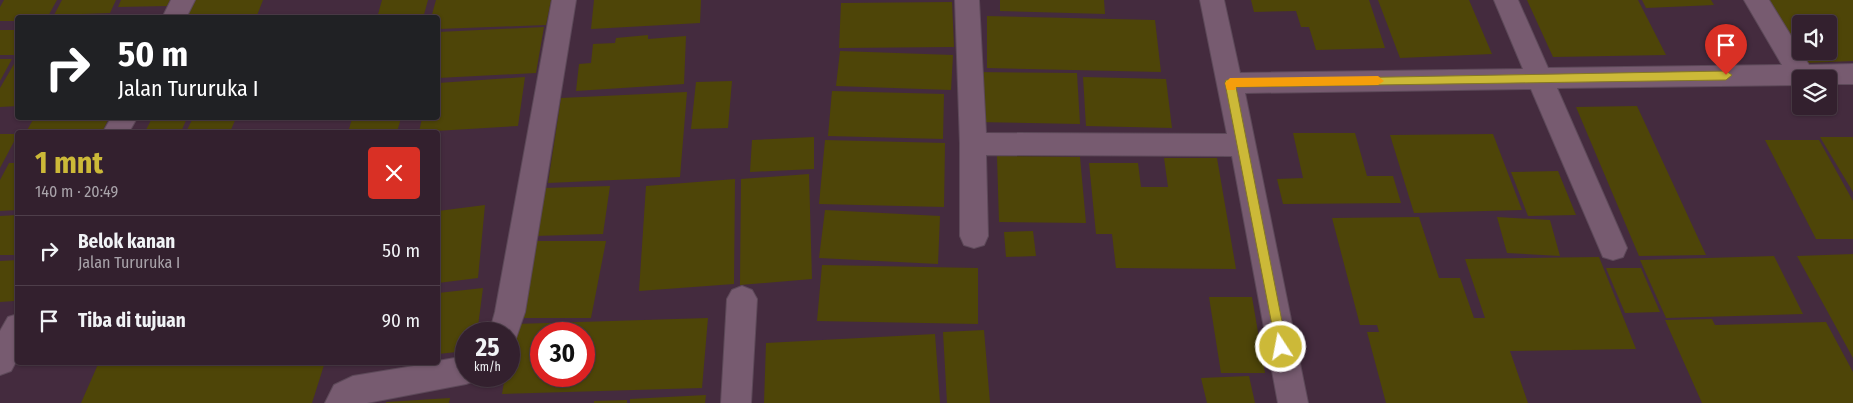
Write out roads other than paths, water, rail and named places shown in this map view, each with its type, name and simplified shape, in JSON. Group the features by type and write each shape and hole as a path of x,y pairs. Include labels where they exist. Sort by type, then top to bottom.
{"street":[{"path":"176,15 183,0"},
{"path":"507,322 564,0"},
{"path":"967,0 973,144 974,236"},
{"path":"1212,0 1243,145 1293,403"},
{"path":"1506,0 1613,248"},
{"path":"1756,0 1799,70"},
{"path":"1230,83 1792,74"},
{"path":"1837,74 1853,74"},
{"path":"973,144 1243,145"},
{"path":"736,403 742,299"},
{"path":"0,362 15,333"},
{"path":"340,403 345,395 352,391 455,372"}]}
